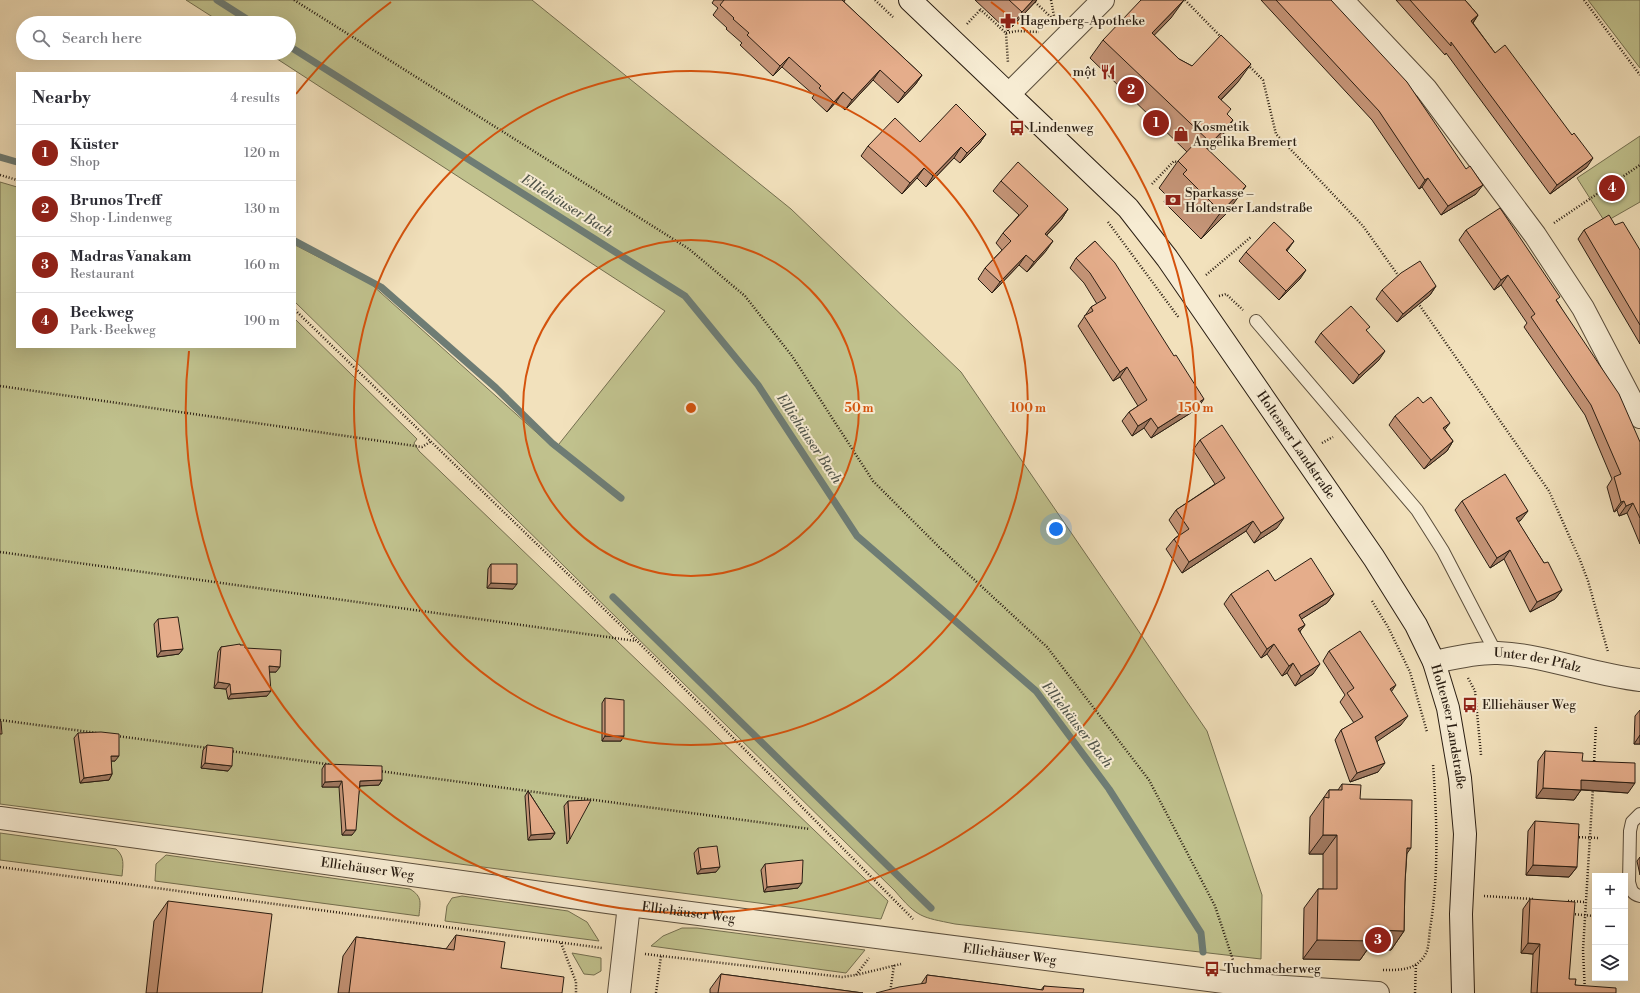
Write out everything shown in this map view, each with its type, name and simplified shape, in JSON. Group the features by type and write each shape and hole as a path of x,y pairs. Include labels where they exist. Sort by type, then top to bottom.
{"street":[{"name":"Holtenser Landstraße","path":"910,0 1128,208 1167,258 1374,558 1416,625 1434,662 1448,708 1460,778 1465,834 1461,914 1463,993"},
{"path":"1009,94 1104,0"},
{"path":"1342,0 1426,89 1535,235 1583,308 1640,417"},
{"name":"Unter der Pfalz","path":"1434,662 1496,653 1526,655 1614,678 1640,680"},
{"name":"Elliehäuser Weg","path":"0,818 629,905 1255,989 1378,993"},
{"path":"619,993 629,905"}],"lane":[{"path":"1256,321 1417,510 1443,550 1496,653"},
{"path":"1640,814 1632,822 1630,831 1629,882 1631,890 1640,896"}],"path":[{"path":"294,0 689,249 746,296 792,356 873,481 939,547 1047,647 1149,780 1215,906 1234,965"},
{"path":"875,0 898,21"},
{"path":"1051,0 1055,21"},
{"path":"1185,0 1227,43"},
{"path":"1584,0 1640,75"},
{"path":"970,20 981,8 1006,33 1008,67"},
{"path":"1247,64 1263,80 1276,134 1362,226 1404,284"},
{"path":"1152,184 1174,162 1185,164"},
{"path":"1535,235 1640,165"},
{"path":"0,175 16,180"},
{"path":"1107,221 1182,323"},
{"path":"1212,270 1251,237"},
{"path":"1198,303 1226,294 1256,321"},
{"path":"1413,296 1549,491 1588,581 1614,678"},
{"path":"296,311 637,641 915,920"},
{"path":"0,386 422,447 430,442"},
{"path":"1325,441 1333,437"},
{"path":"0,552 637,641"},
{"path":"1372,600 1388,627 1410,672 1429,737"},
{"path":"0,720 102,734"},
{"path":"1594,771 1596,725"},
{"path":"110,735 212,748"},
{"path":"228,750 338,765"},
{"path":"1415,993 1416,964 1426,953 1432,913 1436,861 1436,808 1433,758"},
{"path":"378,771 810,829"},
{"path":"1585,993 1583,950 1593,783"},
{"path":"1572,836 1599,838"},
{"path":"0,867 662,956 842,977 856,975"},
{"path":"1479,896 1540,899"},
{"path":"1563,901 1586,902"},
{"path":"1568,914 1592,916"},
{"path":"561,943 576,982 576,993"},
{"path":"656,993 662,956"},
{"path":"890,993 894,966"}],"green space":[{"path":"186,0 532,0 791,209 961,372 1207,731 1262,895 1261,959 955,924 927,918 909,907 895,891 296,303 296,246 371,284 555,449 665,311 279,60 296,60 296,16 211,16"},
{"path":"1588,0 1640,0 1640,68"},
{"path":"1640,136 1640,202 1605,222 1577,178"},
{"path":"0,182 16,187 16,348 296,348 296,320 417,439 414,443 419,451 888,901 881,919 0,804"},
{"path":"0,833 116,849 122,858 122,876 0,860"},
{"path":"166,855 410,889 417,895 420,901 419,916 155,881 156,864"},
{"path":"462,896 568,911 587,922 599,941 445,921 447,906 452,898"},
{"path":"682,928 697,928 865,950 846,973 651,946 663,936"},
{"path":"572,953 601,958 601,971 594,975 584,974"}],"building":[{"path":"724,0 842,0 922,75 905,93 880,70 852,100 843,92 834,102 819,88 821,86 789,57 780,66 747,35 749,33 720,5"},
{"path":"1009,0 1033,0 1022,12"},
{"path":"1141,0 1184,0 1152,33 1179,59 1192,66 1221,35 1251,64 1218,97 1231,109 1227,114 1233,120 1211,143 1103,40"},
{"path":"1276,0 1331,0 1407,82 1466,169 1470,166 1483,185 1448,206 1428,178 1425,180 1379,111"},
{"path":"1410,0 1465,0 1478,15 1471,21 1495,53 1505,45 1572,135 1574,133 1593,158 1557,185 1451,42 1451,46"},
{"path":"956,104 986,134 967,153 961,147 933,176 924,168 910,183 868,146 895,118 920,142"},
{"path":"1198,140 1246,186 1221,212 1183,174 1187,170 1178,161"},
{"path":"1018,162 1068,209 1045,234 1053,241 1034,262 1026,255 1000,282 985,268 1011,241 1003,233 1028,206 1001,181"},
{"path":"1500,208 1560,297 1556,300 1619,394 1640,442 1640,518 1633,503 1626,506 1624,501 1621,502 1614,477 1621,474 1591,405 1531,317 1535,314 1508,275 1501,280 1466,230"},
{"path":"1609,215 1615,225 1623,222 1640,250 1640,325 1584,230"},
{"path":"1274,222 1294,241 1286,250 1306,270 1286,291 1246,252"},
{"path":"1095,241 1115,263 1174,356 1176,355 1204,399 1158,428 1151,418 1138,426 1129,412 1147,400 1127,367 1120,372 1084,316 1093,311 1091,307 1106,298 1090,273 1076,258"},
{"path":"1420,261 1436,286 1403,314 1382,290 1401,273"},
{"path":"1351,306 1370,327 1366,330 1385,351 1359,375 1321,333"},
{"path":"1418,397 1423,403 1431,397 1450,423 1443,428 1453,441 1431,460 1395,416"},
{"path":"1222,425 1284,518 1261,533 1253,521 1189,562 1174,539 1189,529 1176,510 1225,478 1200,440"},
{"path":"1505,474 1528,511 1516,518 1544,563 1548,562 1562,590 1537,602 1510,550 1497,558 1462,501"},
{"path":"1311,558 1334,594 1299,615 1305,625 1298,629 1320,664 1301,676 1293,663 1289,666 1274,644 1267,649 1231,594 1268,570 1275,581"},
{"path":"491,564 517,564 517,584 491,583"},
{"path":"178,617 183,649 161,651 158,619"},
{"path":"1360,631 1396,685 1390,689 1408,716 1375,737 1385,763 1357,773 1341,730 1363,717 1347,693 1354,688 1329,651"},
{"path":"240,644 245,645 245,648 281,650 280,667 269,666 271,691 231,694 230,684 218,682 221,647"},
{"path":"605,698 624,700 624,736 605,736"},
{"path":"1,721 2,734 0,734"},
{"path":"101,732 119,734 119,756 111,756 112,774 84,778 78,733"},
{"path":"207,745 233,748 232,766 205,763"},
{"path":"1545,751 1583,753 1582,761 1635,763 1635,783 1581,780 1581,790 1543,788"},
{"path":"325,764 382,766 382,780 360,781 356,830 346,830 342,781 325,782"},
{"path":"1342,784 1361,785 1360,799 1412,800 1411,848 1407,848 1404,931 1374,930 1374,941 1317,940 1318,889 1337,889 1337,835 1323,835 1324,797 1329,798 1329,790 1342,790"},
{"path":"528,791 555,833 531,835"},
{"path":"591,800 570,839 568,801"},
{"path":"1535,821 1579,824 1577,867 1533,865"},
{"path":"717,846 720,867 701,869 698,848"},
{"path":"803,860 802,883 767,887 765,864"},
{"path":"1530,899 1575,902 1569,979 1576,979 1575,985 1616,988 1616,993 1537,993 1540,944 1528,943"},
{"path":"168,901 272,914 262,993 157,993"},
{"path":"456,935 505,942 501,968 564,977 562,993 349,993 356,937 454,950"},
{"path":"721,974 863,993 718,993"},
{"path":"927,975 1043,990 1044,986 1084,989 1083,993 876,993 899,987 926,983"}],"waterway":[{"name":"Elliehäuser Bach","path":"217,0 242,16"},
{"name":"Elliehäuser Bach","path":"296,50 685,296 758,385 857,536 1036,691 1109,789 1201,933 1203,952"},
{"path":"0,157 16,162"},
{"path":"296,242 381,287 496,388 552,443 621,498"},
{"path":"613,597 931,908"}],"place":[{"name":"Hagenberg-Apotheke","path":"1008,21"},
{"name":"một","path":"1108,72"},
{"name":"Brunos Treff","path":"1131,90"},
{"name":"Küster","path":"1156,123"},
{"name":"Lindenweg","path":"1017,128"},
{"name":"Kosmetik Angelika Bremert","path":"1181,134"},
{"name":"Beekweg","path":"1612,188"},
{"name":"Sparkasse – Holtenser Landstraße","path":"1173,200"},
{"name":"Elliehäuser Weg","path":"1470,705"},
{"name":"Madras Vanakam","path":"1378,940"},
{"name":"Tuchmacherweg","path":"1212,969"}]}
